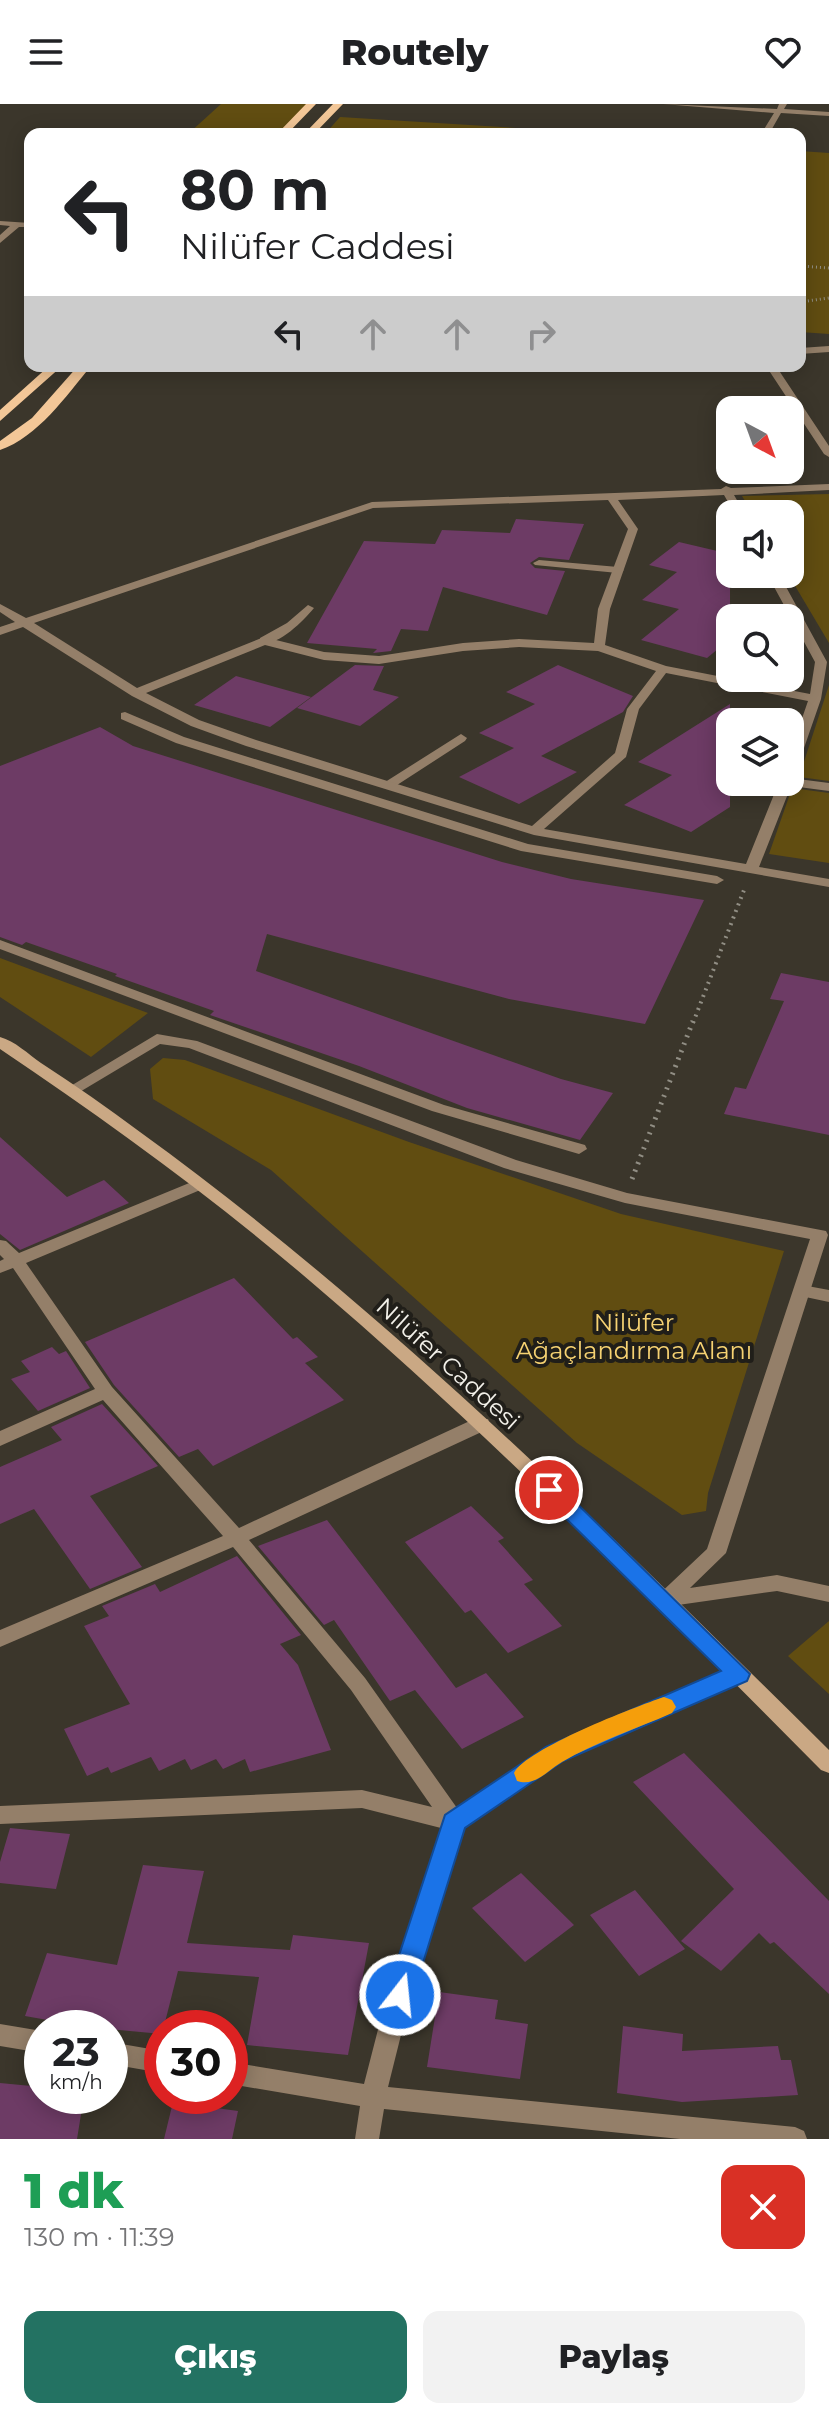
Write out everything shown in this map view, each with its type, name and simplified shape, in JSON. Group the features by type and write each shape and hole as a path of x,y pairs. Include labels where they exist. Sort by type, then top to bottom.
{"main road":[{"path":"288,128 311,104"},
{"path":"315,128 338,104"},
{"path":"0,417 49,372"},
{"path":"0,446 14,440 41,419 80,372"}],"street":[{"path":"667,104 780,108 829,114"},
{"path":"768,128 780,108"},
{"path":"0,223 24,225"},
{"path":"0,240 17,224"},
{"path":"806,351 829,349"},
{"path":"775,372 829,454"},
{"path":"0,631 372,505 829,487"},
{"path":"726,489 732,500"},
{"path":"599,647 604,609 633,529 611,497"},
{"path":"539,563 618,570"},
{"path":"781,588 821,662 815,699 804,731"},
{"path":"0,607 136,693 195,723 237,738 534,831 829,883"},
{"path":"136,693 264,641 291,625 308,608"},
{"path":"264,641 324,656 379,660 463,647 519,643 599,647 663,669 815,699"},
{"path":"534,831 621,754 633,709 663,669"},
{"path":"125,716 180,740 526,848 717,880"},
{"path":"389,784 461,738"},
{"path":"804,784 829,787"},
{"path":"751,870 781,796"},
{"path":"0,944 438,1108 579,1149"},
{"path":"72,1090 157,1039 192,1044 510,1164 625,1198 824,1236 802,1291 716,1553 664,1599"},
{"name":"Nilüfer Caddesi","path":"0,1042 72,1090 199,1184 316,1277 481,1424 664,1599 829,1764"},
{"path":"7,1263 199,1184"},
{"path":"0,1245 7,1263 106,1391 236,1538 358,1684 454,1822"},
{"path":"802,1291 829,1296"},
{"path":"0,1439 106,1391"},
{"path":"0,1639 236,1538 481,1424"},
{"path":"664,1599 777,1583 829,1594"},
{"path":"367,2139 372,2097 406,1970 454,1822 555,1754 738,1674"},
{"path":"0,1815 362,1799 454,1822"},
{"path":"0,2035 24,2039"},
{"path":"248,2076 372,2097 795,2139"}],"path":[{"path":"806,266 829,268"},
{"path":"806,301 829,298"},
{"path":"625,1198 751,870"}],"green space":[{"path":"221,104 310,104 287,128 195,128"},
{"path":"340,117 518,128 330,128"},
{"path":"806,151 829,153 829,334 806,332"},
{"path":"829,494 829,643 796,588 804,588 804,500 744,500 742,496"},
{"path":"829,685 829,781 804,778 804,762"},
{"path":"804,790 829,793 829,863 769,854 789,796 804,796"},
{"path":"0,958 148,1013 91,1057 0,997"},
{"name":"Nilüfer Ağaçlandırma Alanı","path":"163,1058 185,1060 409,1142 621,1214 784,1251 708,1493 706,1511 682,1515 577,1443 271,1170 153,1099 150,1069"},
{"path":"829,1621 829,1694 788,1656"}],"building":[{"path":"516,519 584,524 569,560 539,557 530,563 535,568 565,571 547,615 443,587 428,631 401,629 391,651 373,653 377,649 307,643 364,541 435,544 442,530 510,533"},
{"path":"679,542 716,551 716,588 730,588 730,604 716,604 716,651 707,658 641,640 679,609 642,600 677,572 649,565"},
{"path":"355,665 384,666 373,690 399,697 360,726 297,708"},
{"path":"558,665 633,696 623,712 541,756 577,772 519,804 459,777 514,748 479,733 535,704 506,692"},
{"path":"236,676 311,697 270,727 194,705"},
{"path":"716,713 716,796 730,796 730,807 691,832 624,805 672,775 638,762"},
{"path":"100,727 133,746 502,862 571,879 704,900 645,1024 509,999 267,934 256,971 561,1079 613,1093 580,1140 467,1108 359,1066 210,1015 214,1011 115,976 117,974 26,942 22,945 0,937 0,766"},
{"path":"781,973 829,982 829,1135 724,1114 735,1087 746,1089 784,1001 770,999"},
{"path":"0,1137 67,1197 104,1180 129,1203 20,1250 0,1234"},
{"path":"234,1278 293,1339 297,1337 318,1357 305,1363 344,1400 213,1466 198,1449 179,1457 114,1385 85,1342"},
{"path":"52,1347 59,1354 66,1351 90,1388 38,1411 11,1379 30,1372 21,1361"},
{"path":"102,1404 158,1466 90,1496 142,1567 90,1589 34,1509 0,1524 0,1467 62,1440 51,1427"},
{"path":"471,1506 504,1538 498,1541 533,1580 524,1584 562,1626 508,1653 471,1610 465,1613 405,1542"},
{"path":"327,1520 456,1688 486,1673 524,1717 462,1749 415,1690 390,1701 334,1620 324,1625 258,1546"},
{"path":"237,1556 301,1635 280,1644 298,1665 331,1750 250,1772 245,1759 223,1769 216,1759 191,1770 185,1759 159,1771 151,1757 111,1773 108,1767 87,1776 64,1729 130,1704 84,1626 109,1616 102,1606 155,1584 160,1592"},
{"path":"684,1753 829,1901 829,1994 774,1942 770,1944 759,1933 721,1971 681,1941 734,1889 633,1782"},
{"path":"10,1828 70,1834 56,1889 0,1883 0,1862"},
{"path":"143,1865 204,1871 187,1943 290,1950 293,1935 369,1943 348,2055 248,2045 259,1977 178,1971 168,2010 144,2010 144,2032 128,2031 128,2010 27,2010 47,1953 117,1965"},
{"path":"521,1873 574,1925 525,1962 472,1908"},
{"path":"635,1890 685,1949 639,1976 590,1915"},
{"path":"439,1992 498,2000 495,2019 528,2024 520,2079 427,2067"},
{"path":"623,2026 683,2034 682,2051 778,2046 781,2060 791,2060 798,2095 682,2102 617,2093"},
{"path":"0,2083 24,2085 24,2114 81,2114 77,2139 0,2139"},
{"path":"170,2114 237,2114 232,2139 164,2139"}],"slow traffic":[{"path":"526,1773 555,1754 664,1707"}],"route":[{"path":"400,1995 454,1822 555,1754 738,1674 549,1490"}]}
